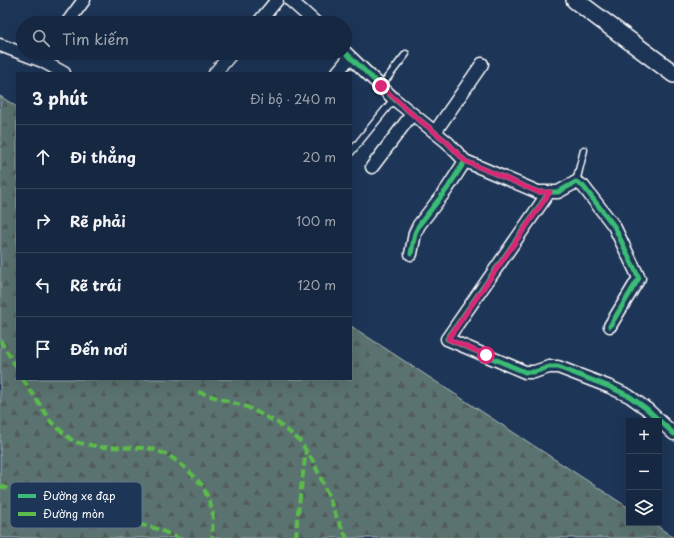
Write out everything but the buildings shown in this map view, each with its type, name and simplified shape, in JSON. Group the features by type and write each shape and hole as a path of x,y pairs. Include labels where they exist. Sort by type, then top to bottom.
{"street":[{"path":"72,16 84,0"},
{"path":"264,16 277,0"},
{"path":"290,0 308,16"},
{"path":"576,0 674,74"},
{"path":"0,45 16,49"},
{"path":"352,59 394,99 447,142 465,161 538,192 558,192 576,182 584,186 614,226 639,278 610,326"},
{"path":"48,60 63,72"},
{"path":"215,72 226,60"},
{"path":"338,72 345,60"},
{"path":"435,132 482,64"},
{"path":"372,167 412,114"},
{"path":"411,254 415,233 419,225 447,189 465,161"},
{"path":"550,192 448,339 525,372 534,372 549,366 558,367 610,387 629,396 647,409 674,434"}],"lane":[{"path":"381,86 406,54"},
{"path":"352,151 394,99"},
{"path":"576,182 584,150"}],"green space":[{"path":"0,96 16,106 16,380 352,380 352,327 626,506 626,526 657,526 674,538 0,538"}],"marked path":[{"path":"0,340 16,366"},
{"path":"24,380 51,422 74,442 101,447 149,448 168,455 187,469 203,486 213,511 212,538"},
{"path":"198,392 247,407 278,423 299,440 313,461 347,538"},
{"path":"296,538 306,450"},
{"path":"0,486 10,489"},
{"path":"142,525 158,529 178,538"}],"cycle path":[{"path":"352,59 394,99 447,142 465,161 447,189 419,225 415,233 411,254"},
{"path":"465,161 538,192 558,192 576,182 583,186 614,226 639,278 610,326"},
{"path":"549,192 447,339 525,372 534,372 549,367 558,367 610,387 629,396 647,409 674,434"}],"route":[{"path":"381,86 394,99 447,142 465,161 480,169 538,192 550,192 448,339 486,355"}]}
